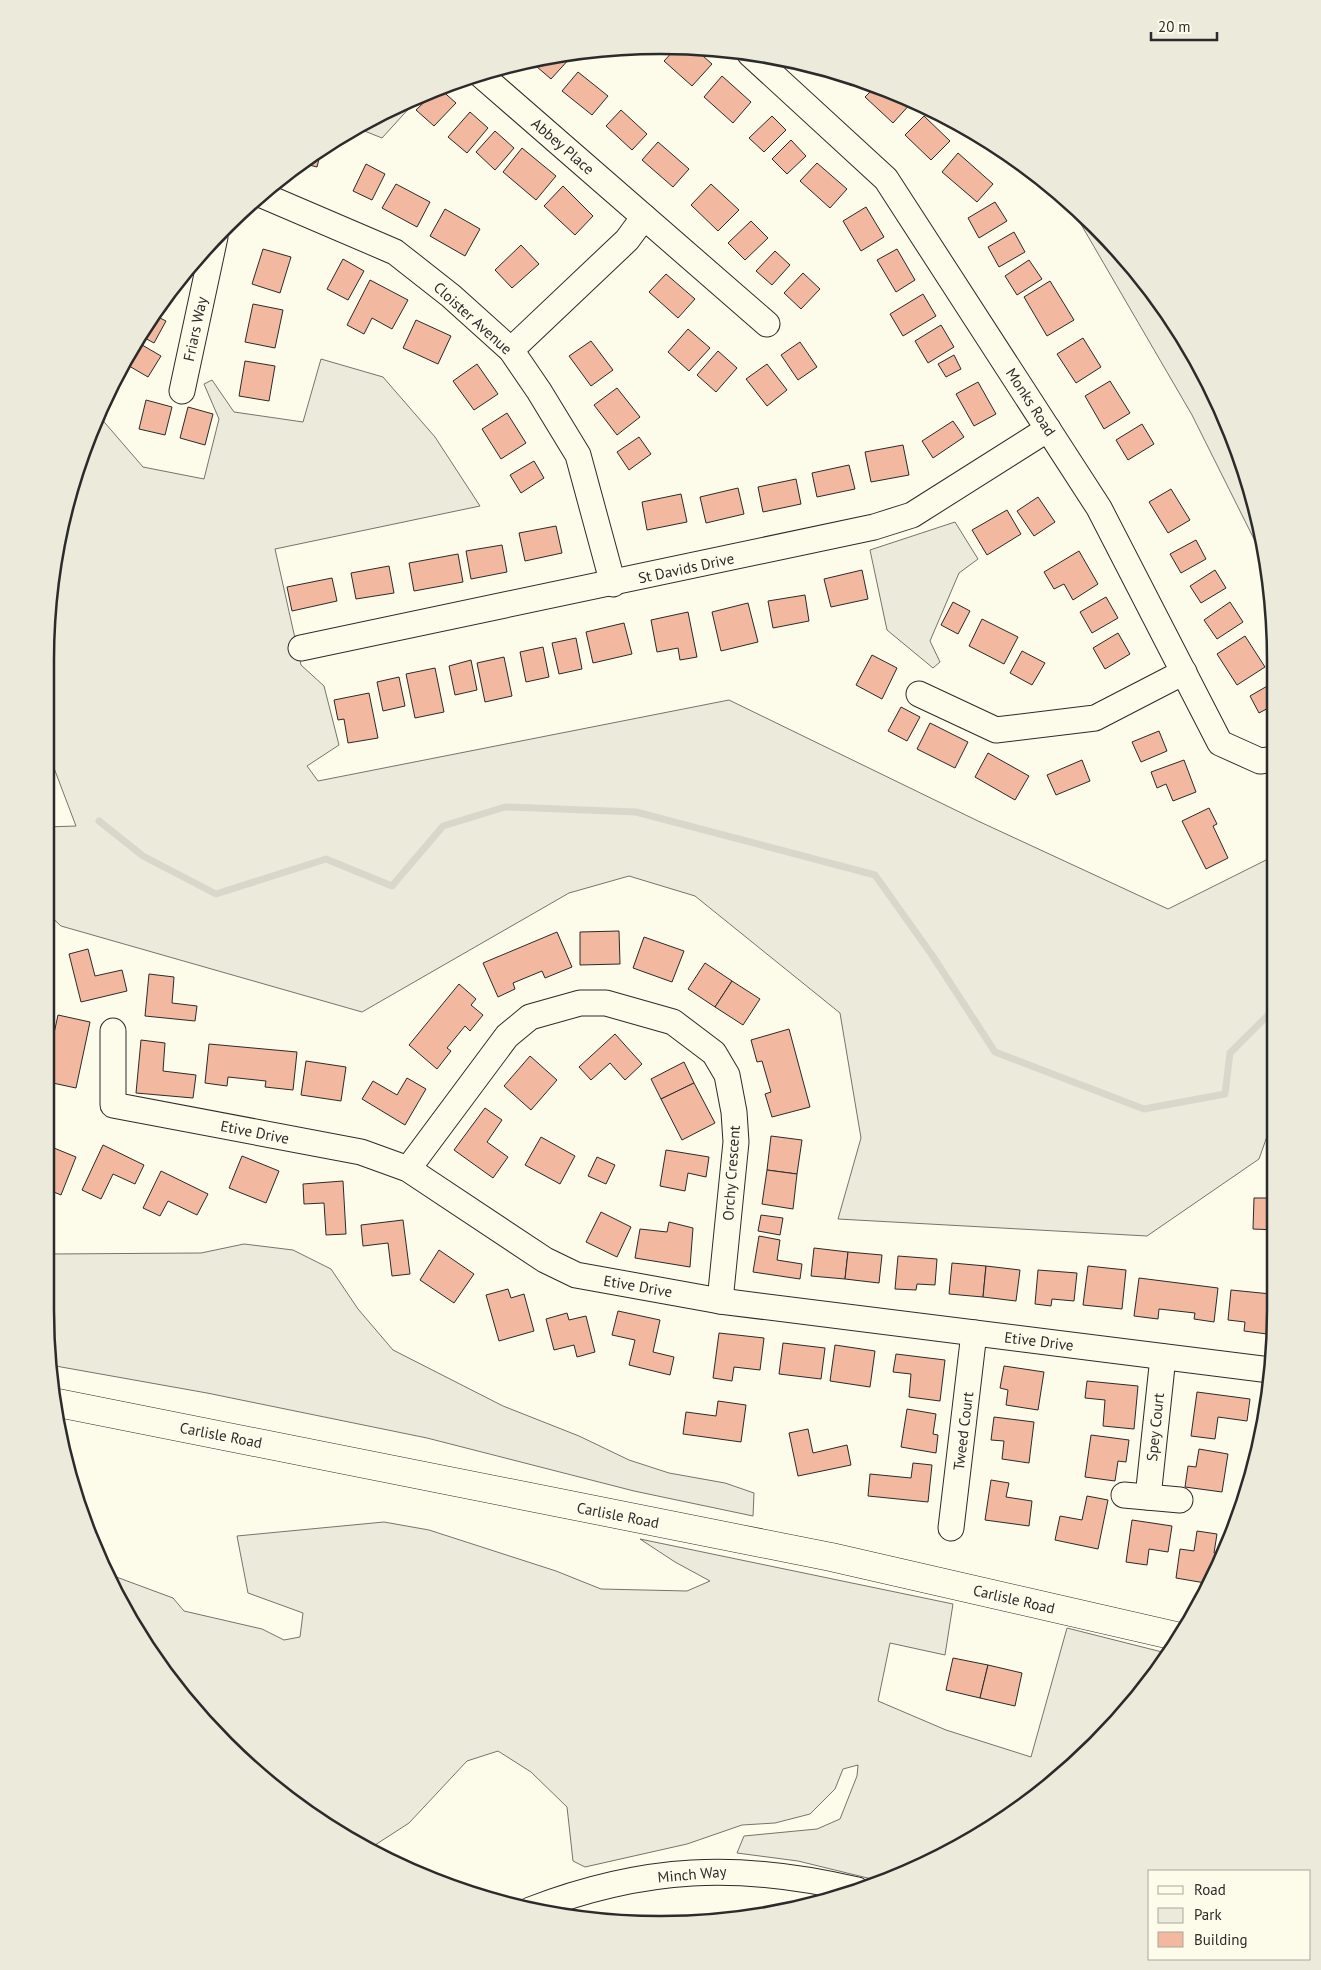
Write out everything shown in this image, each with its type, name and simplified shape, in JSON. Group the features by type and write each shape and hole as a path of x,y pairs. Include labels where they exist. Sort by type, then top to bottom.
{"main road":[{"name":"Carlisle Road","path":"61,1404 831,1557 1172,1635"}],"street":[{"name":"Monks Road","path":"759,62 886,179 1099,508 1220,743 1260,761 1267,760"},
{"name":"Abbey Place","path":"486,79 767,324"},
{"name":"Cloister Avenue","path":"267,198 395,252 450,296 510,350 556,416 578,455 613,584"},
{"path":"510,350 627,240 644,217"},
{"name":"Friars Way","path":"182,391 212,252"},
{"name":"St Davids Drive","path":"301,648 613,584 874,527 912,515 1048,429"},
{"path":"919,694 996,730 1095,718 1184,672"},
{"name":"Orchy Crescent","path":"408,1169 507,1036 530,1017 580,1003 606,1003 673,1022 714,1053 727,1076 734,1112 736,1142 720,1301"},
{"name":"Etive Drive","path":"113,1031 113,1105 361,1152 408,1169 545,1260 576,1275 720,1301 1264,1369"},
{"name":"Tweed Court","path":"951,1528 974,1334"},
{"name":"Spey Court","path":"1163,1357 1136,1496 1180,1500"},
{"name":"Minch Way","path":"542,1905 568,1895 608,1884 678,1873 735,1871 792,1876 843,1888"}],"green space":[{"path":"409,108 382,138 364,131"},
{"path":"1079,221 1117,260 1142,291 1186,357 1205,392 1235,465 1247,503 1256,543 1192,415"},
{"path":"321,359 383,377 435,437 480,506 275,549 301,665 324,686 339,745 307,766 318,781 729,700 978,821 1168,909 1267,860 1267,1136 1259,1159 1147,1236 838,1219 861,1138 840,1013 695,896 629,876 569,893 362,1012 61,926 54,920 54,827 76,826 54,768 55,621 65,542 74,503 103,421 143,467 204,479 219,419 204,384 212,380 234,412 303,422"},
{"path":"955,522 978,559 959,573 930,641 940,662 933,668 887,630 870,550"},
{"path":"244,1244 293,1250 331,1269 358,1309 393,1350 503,1406 579,1436 629,1460 669,1473 725,1483 754,1493 753,1516 634,1491 427,1438 207,1393 57,1366 54,1254 201,1253"},
{"path":"384,1522 429,1530 556,1571 601,1589 687,1591 710,1581 675,1562 640,1539 953,1604 945,1655 890,1643 878,1701 946,1730 1031,1757 1067,1628 1162,1652 1117,1710 1090,1739 1030,1791 964,1835 929,1854 870,1879 798,1861 737,1853 744,1836 817,1829 840,1819 857,1776 858,1765 843,1769 835,1789 810,1814 775,1823 742,1825 687,1844 585,1867 573,1861 567,1807 531,1772 498,1751 467,1761 409,1823 375,1845 323,1814 291,1791 231,1739 204,1710 156,1647 115,1577 173,1598 184,1611 262,1629 284,1640 300,1637 303,1613 248,1593 237,1536"}],"building":[{"path":"670,54 700,55 712,64 692,86 664,61"},
{"path":"567,61 551,79 536,66"},
{"path":"578,72 608,96 592,115 562,91"},
{"path":"722,76 751,102 733,123 704,97"},
{"path":"871,91 908,107 893,123 865,97"},
{"path":"445,93 456,103 434,126 416,110 425,101"},
{"path":"621,110 647,134 632,150 606,126"},
{"path":"470,112 488,128 467,153 448,137"},
{"path":"772,116 786,130 764,152 749,138"},
{"path":"924,116 950,141 931,160 905,135"},
{"path":"495,131 514,148 495,170 476,152"},
{"path":"791,140 806,156 787,174 772,159"},
{"path":"658,142 689,169 673,187 642,160"},
{"path":"522,148 556,176 536,200 503,172"},
{"path":"958,153 993,184 977,202 942,172"},
{"path":"319,159 317,167 310,165"},
{"path":"817,163 847,189 830,208 800,181"},
{"path":"366,164 385,174 372,200 353,191"},
{"path":"396,184 430,202 417,227 382,208"},
{"path":"711,184 739,210 718,231 691,205"},
{"path":"563,186 593,216 575,235 544,206"},
{"path":"995,202 1007,221 979,238 968,218"},
{"path":"866,207 884,237 861,251 843,221"},
{"path":"445,209 480,229 465,256 430,236"},
{"path":"751,221 768,238 745,260 728,243"},
{"path":"1014,232 1025,252 999,267 988,247"},
{"path":"521,245 539,264 512,288 495,270"},
{"path":"263,249 291,257 280,293 252,284"},
{"path":"897,249 915,280 896,292 877,260"},
{"path":"775,251 790,265 772,285 756,271"},
{"path":"343,259 364,271 348,300 327,289"},
{"path":"1029,260 1042,279 1017,295 1005,276"},
{"path":"803,273 820,289 801,309 784,293"},
{"path":"666,274 695,299 678,318 649,292"},
{"path":"370,280 408,300 392,329 372,318 364,334 347,325"},
{"path":"1050,281 1074,320 1047,336 1024,297"},
{"path":"923,294 936,316 903,336 890,314"},
{"path":"253,304 283,310 275,348 245,342"},
{"path":"160,318 166,321 154,343 146,339"},
{"path":"416,320 451,336 438,364 403,348"},
{"path":"941,325 954,347 928,363 915,341"},
{"path":"688,329 710,348 689,371 668,352"},
{"path":"1083,338 1101,367 1076,383 1057,354"},
{"path":"591,341 613,370 591,386 569,356"},
{"path":"800,342 817,367 798,380 781,355"},
{"path":"142,345 161,356 148,377 130,366"},
{"path":"718,351 737,368 716,392 697,375"},
{"path":"954,355 961,369 946,377 938,364"},
{"path":"245,361 275,366 269,401 239,396"},
{"path":"477,364 498,394 474,410 453,381"},
{"path":"767,364 787,390 767,406 746,379"},
{"path":"1110,381 1130,413 1104,429 1085,396"},
{"path":"978,382 996,414 974,426 956,394"},
{"path":"617,388 640,417 617,435 594,405"},
{"path":"146,400 172,407 165,435 139,429"},
{"path":"188,407 213,414 205,445 180,438"},
{"path":"507,413 526,443 501,459 482,429"},
{"path":"953,421 964,437 933,458 922,441"},
{"path":"1142,424 1154,444 1128,460 1116,440"},
{"path":"639,437 651,454 629,470 617,452"},
{"path":"903,445 909,475 871,482 865,452"},
{"path":"534,461 544,478 521,493 510,475"},
{"path":"849,465 855,489 817,497 812,473"},
{"path":"796,479 801,504 763,512 758,487"},
{"path":"738,488 744,514 706,523 700,497"},
{"path":"1171,489 1190,520 1168,533 1149,502"},
{"path":"681,494 687,522 647,530 642,502"},
{"path":"1038,497 1055,522 1034,536 1017,511"},
{"path":"1007,510 1021,534 987,555 972,530"},
{"path":"556,526 562,553 525,561 519,533"},
{"path":"1196,540 1206,559 1181,573 1170,554"},
{"path":"502,545 507,572 471,579 466,551"},
{"path":"1079,551 1098,584 1073,600 1064,584 1054,589 1044,572"},
{"path":"458,554 463,582 414,591 409,563"},
{"path":"389,566 394,593 356,599 351,573"},
{"path":"862,570 868,599 831,607 824,579"},
{"path":"1215,570 1226,588 1201,603 1190,586"},
{"path":"332,578 337,601 292,611 287,587"},
{"path":"805,595 809,621 773,628 768,601"},
{"path":"1106,597 1118,618 1092,633 1080,612"},
{"path":"953,602 970,611 958,634 941,625"},
{"path":"1230,602 1243,622 1217,639 1204,620"},
{"path":"748,603 758,642 721,651 712,612"},
{"path":"688,612 697,657 680,660 678,648 657,652 651,620"},
{"path":"982,619 1018,637 1004,664 969,646"},
{"path":"624,623 632,654 593,663 586,632"},
{"path":"1118,633 1130,654 1105,669 1093,648"},
{"path":"1245,636 1265,667 1237,685 1217,654"},
{"path":"576,638 582,669 559,674 552,643"},
{"path":"543,647 549,677 526,682 520,652"},
{"path":"1022,651 1045,663 1032,685 1010,673"},
{"path":"872,655 897,668 882,699 856,685"},
{"path":"504,657 512,696 485,702 477,663"},
{"path":"471,660 477,690 455,695 449,666"},
{"path":"435,668 444,712 415,718 406,674"},
{"path":"399,677 405,706 383,711 377,682"},
{"path":"1267,686 1267,709 1259,713 1250,696"},
{"path":"369,693 378,738 348,743 344,719 338,720 334,700"},
{"path":"901,707 920,717 907,741 888,731"},
{"path":"930,723 968,742 955,768 917,749"},
{"path":"1159,731 1167,751 1141,762 1132,742"},
{"path":"988,753 1029,776 1015,800 975,777"},
{"path":"1082,760 1090,781 1056,795 1047,775"},
{"path":"1184,760 1196,792 1173,801 1166,784 1157,788 1151,772"},
{"path":"1209,808 1217,824 1213,826 1228,858 1206,869 1182,821"},
{"path":"619,931 620,964 580,965 580,932"},
{"path":"557,932 572,967 545,978 542,971 513,983 515,989 498,997 483,963"},
{"path":"644,937 684,951 672,982 633,968"},
{"path":"88,949 95,976 122,970 127,991 81,1002 69,954"},
{"path":"705,963 732,981 715,1007 688,989"},
{"path":"149,974 174,977 172,1003 197,1006 195,1021 145,1016"},
{"path":"732,981 760,999 743,1025 715,1007"},
{"path":"459,984 476,999 471,1005 483,1015 470,1031 465,1026 447,1048 451,1051 437,1069 409,1045"},
{"path":"58,1015 90,1022 76,1088 54,1083 54,1033"},
{"path":"789,1029 810,1107 772,1117 765,1094 771,1092 762,1061 757,1062 751,1040"},
{"path":"615,1034 642,1064 625,1080 610,1063 591,1080 579,1067"},
{"path":"141,1040 165,1043 163,1071 196,1075 193,1098 136,1093"},
{"path":"209,1044 297,1052 293,1090 265,1087 266,1081 228,1077 227,1086 205,1083"},
{"path":"530,1056 557,1080 531,1110 504,1086"},
{"path":"306,1061 346,1067 341,1101 301,1095"},
{"path":"684,1062 694,1083 661,1099 651,1079"},
{"path":"407,1078 426,1089 405,1125 362,1099 373,1081 397,1095"},
{"path":"694,1083 715,1123 682,1140 661,1099"},
{"path":"485,1108 502,1120 487,1142 508,1157 493,1178 454,1150"},
{"path":"771,1136 802,1140 797,1174 767,1170"},
{"path":"541,1137 575,1156 560,1184 525,1165"},
{"path":"103,1145 144,1165 135,1184 113,1174 101,1199 82,1190"},
{"path":"54,1148 76,1157 61,1195 54,1192"},
{"path":"666,1150 709,1157 706,1177 688,1173 685,1191 660,1186"},
{"path":"242,1156 279,1171 266,1203 229,1188"},
{"path":"597,1157 615,1165 606,1184 588,1176"},
{"path":"767,1170 797,1174 793,1209 762,1204"},
{"path":"161,1171 208,1194 197,1215 168,1201 160,1216 143,1208"},
{"path":"343,1181 346,1234 326,1235 324,1203 304,1204 303,1184"},
{"path":"1254,1198 1267,1198 1267,1230 1253,1229"},
{"path":"601,1212 631,1227 617,1257 586,1242"},
{"path":"761,1215 783,1218 780,1235 758,1231"},
{"path":"403,1220 410,1274 392,1276 388,1243 363,1246 361,1225"},
{"path":"669,1222 693,1228 690,1267 635,1258 640,1229 667,1232"},
{"path":"759,1236 780,1240 777,1260 802,1264 800,1279 753,1272"},
{"path":"814,1248 848,1252 845,1279 811,1276"},
{"path":"439,1250 474,1274 454,1303 420,1280"},
{"path":"848,1252 882,1255 879,1283 845,1279"},
{"path":"898,1256 937,1259 935,1285 917,1284 916,1290 895,1289"},
{"path":"952,1263 986,1266 983,1297 949,1294"},
{"path":"986,1266 1020,1270 1016,1301 983,1297"},
{"path":"1088,1266 1126,1270 1122,1309 1083,1305"},
{"path":"1038,1270 1077,1273 1074,1301 1052,1299 1051,1306 1035,1304"},
{"path":"1139,1278 1218,1288 1214,1322 1194,1319 1195,1313 1159,1309 1158,1319 1134,1316"},
{"path":"508,1289 511,1298 524,1294 534,1331 499,1341 486,1295"},
{"path":"1231,1290 1267,1294 1266,1334 1244,1331 1245,1322 1228,1320"},
{"path":"618,1311 660,1320 653,1352 674,1357 670,1375 629,1365 635,1340 612,1335"},
{"path":"567,1313 569,1320 586,1316 595,1352 577,1357 574,1345 554,1350 546,1319"},
{"path":"719,1333 764,1338 760,1370 734,1367 732,1381 713,1378"},
{"path":"783,1343 825,1348 821,1379 779,1374"},
{"path":"835,1345 875,1351 870,1387 830,1381"},
{"path":"896,1354 945,1360 940,1401 909,1397 911,1374 893,1372"},
{"path":"1004,1366 1044,1372 1038,1410 1006,1405 1008,1390 1000,1388"},
{"path":"1087,1381 1138,1386 1134,1429 1103,1426 1105,1400 1085,1398"},
{"path":"1197,1392 1250,1399 1247,1421 1218,1417 1215,1439 1191,1436"},
{"path":"718,1401 746,1405 741,1442 683,1434 686,1412 716,1416"},
{"path":"907,1409 936,1414 933,1434 938,1435 936,1453 901,1447"},
{"path":"994,1417 1034,1422 1029,1463 1002,1459 1004,1441 991,1440"},
{"path":"808,1429 813,1453 847,1445 851,1465 798,1476 789,1433"},
{"path":"1091,1435 1129,1440 1126,1462 1118,1461 1115,1481 1085,1477"},
{"path":"1199,1449 1228,1454 1222,1492 1185,1487 1188,1466 1196,1467"},
{"path":"913,1463 932,1465 928,1502 868,1496 870,1474 911,1478"},
{"path":"991,1480 1009,1483 1006,1497 1032,1501 1029,1526 985,1520"},
{"path":"1087,1496 1108,1500 1098,1549 1055,1540 1060,1516 1082,1520"},
{"path":"1132,1520 1172,1526 1168,1552 1149,1549 1147,1565 1126,1562"},
{"path":"1197,1531 1217,1534 1214,1553 1216,1553 1203,1583 1176,1578 1180,1549 1194,1551"},
{"path":"953,1658 988,1665 980,1698 946,1690"},
{"path":"988,1665 1022,1673 1015,1706 980,1698"}],"waterway":[{"path":"99,821 143,856 216,894 326,859 392,886 443,826 505,807 636,812 875,875 932,955 995,1052 1144,1109 1225,1094 1230,1053 1267,1016"}]}
